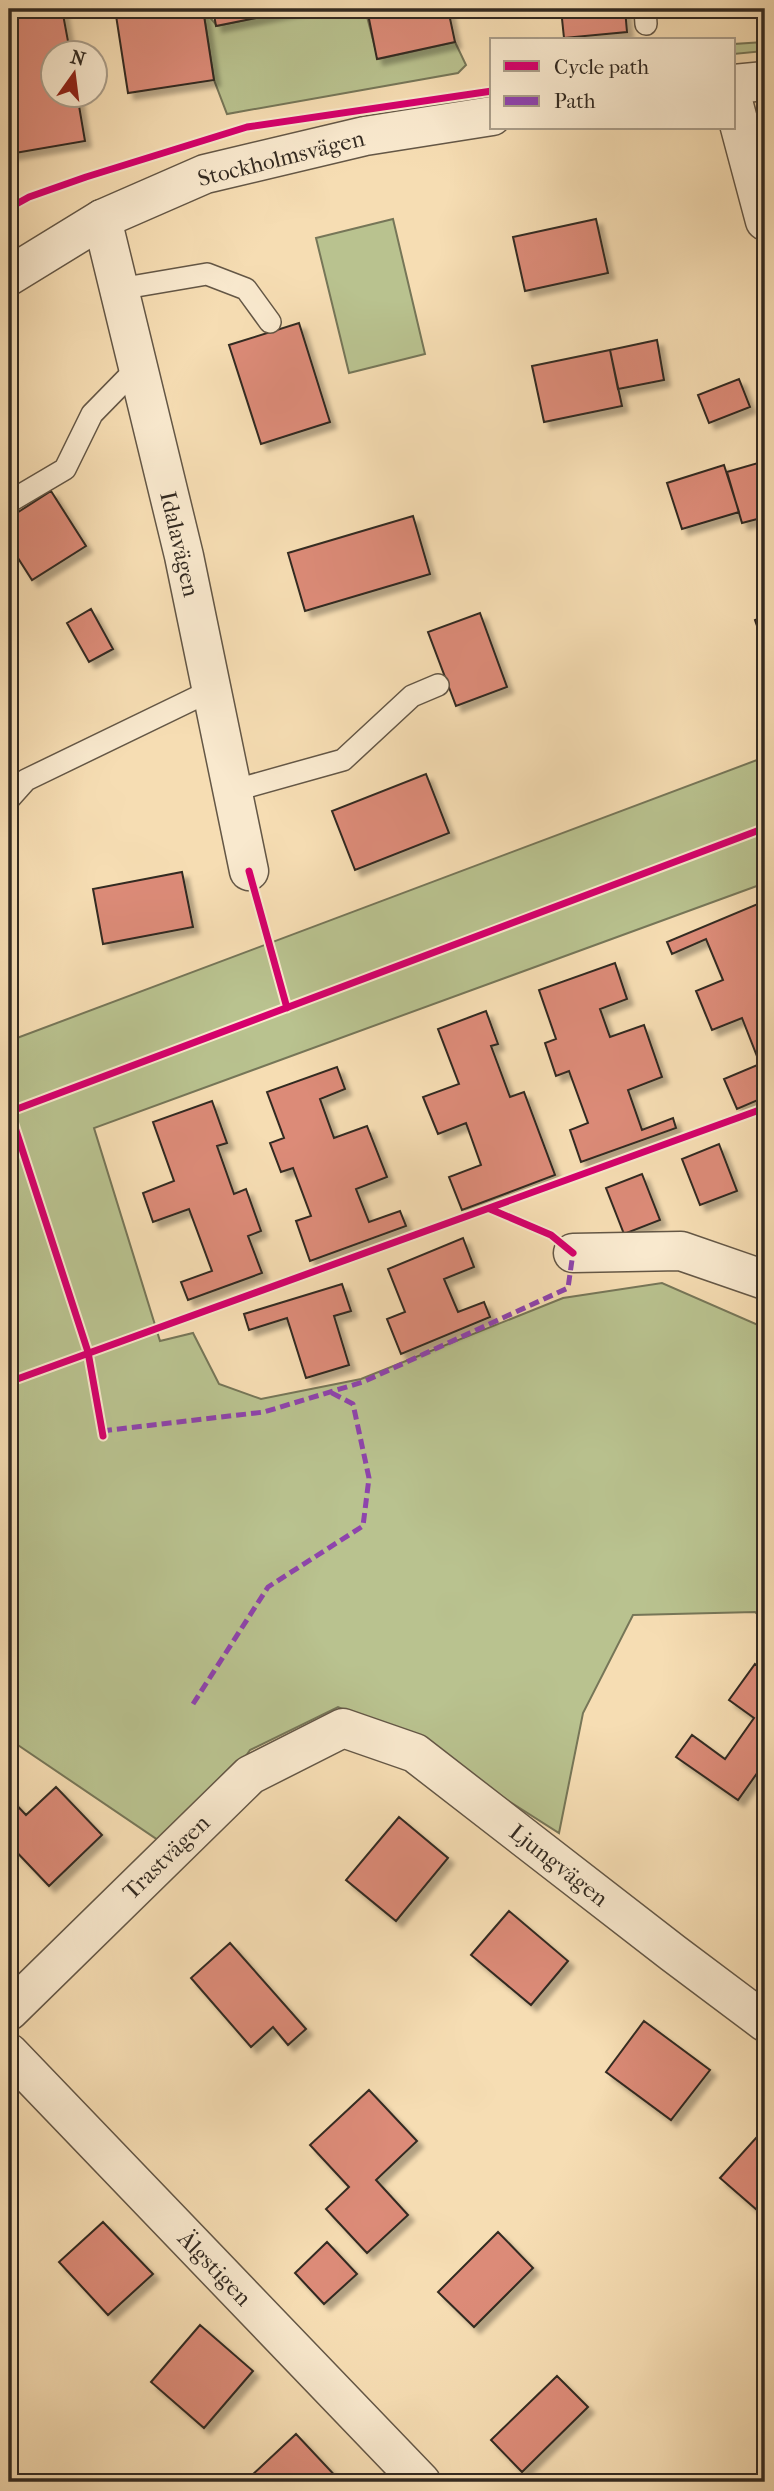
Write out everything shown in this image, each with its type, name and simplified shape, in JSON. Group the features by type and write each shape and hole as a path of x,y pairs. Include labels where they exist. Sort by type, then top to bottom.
{"street":[{"path":"736,84 765,81"},
{"path":"736,112 765,221"},
{"name":"Stockholmsvägen","path":"9,276 102,219 205,174 365,136 490,116"},
{"name":"Idalavägen","path":"102,219 184,555 249,871"},
{"path":"573,1253 681,1251 765,1280"},
{"name":"Trastvägen","path":"9,2011 250,1775 343,1728"},
{"name":"Ljungvägen","path":"343,1728 415,1753 673,1954 765,2022"},
{"name":"Älgstigen","path":"9,2053 421,2482"}],"lane":[{"path":"119,289 207,274 246,289 270,322"},
{"path":"9,502 65,469 92,414 138,367"},
{"path":"232,791 343,760 412,696 438,685"},
{"path":"9,799 26,780 212,691"}],"green space":[{"path":"203,9 217,26 300,9 365,9 378,59 455,42 466,65 458,73 227,114 214,80"},
{"path":"765,42 765,51 736,54 736,44"},
{"path":"393,219 425,354 349,373 316,238"},
{"path":"765,757 765,883 94,1128 160,1341 193,1333 219,1384 261,1399 361,1379 563,1298 662,1283 765,1328 765,1621 755,1612 633,1615 583,1713 559,1833 400,1732 338,1707 250,1750 198,1826 161,1842 9,1739 9,1041"}],"building":[{"path":"9,9 62,9 67,38 38,38 38,108 79,108 85,141 9,154"},
{"path":"115,9 203,9 214,80 128,93"},
{"path":"213,9 300,9 216,26"},
{"path":"367,9 448,9 455,42 377,59"},
{"path":"561,9 625,9 627,32 564,38"},
{"path":"596,219 608,273 525,291 513,237"},
{"path":"299,323 330,422 261,444 229,345"},
{"path":"657,340 664,380 618,389 610,350"},
{"path":"610,350 622,406 544,422 532,366"},
{"path":"739,379 750,407 709,423 698,395"},
{"path":"765,461 765,517 742,523 727,472"},
{"path":"724,465 739,512 682,529 667,483"},
{"path":"51,491 86,546 32,580 9,544 9,518"},
{"path":"413,516 430,574 305,611 288,553"},
{"path":"91,609 113,649 89,662 67,623"},
{"path":"480,613 507,687 456,706 428,632"},
{"path":"765,616 765,649 755,620"},
{"path":"426,774 449,833 355,870 332,811"},
{"path":"182,872 193,927 103,944 93,889"},
{"path":"760,903 765,916 765,1097 737,1109 724,1079 760,1064 742,1018 712,1030 696,991 723,980 706,939 672,954 667,942"},
{"path":"615,963 627,999 600,1009 610,1037 644,1025 662,1077 628,1090 642,1130 673,1118 676,1128 581,1162 570,1130 588,1123 569,1071 556,1076 545,1043 556,1039 539,990"},
{"path":"486,1011 498,1044 491,1046 510,1097 524,1092 555,1175 462,1210 449,1177 481,1165 466,1123 438,1134 423,1097 459,1084 438,1029"},
{"path":"337,1067 345,1089 320,1099 334,1138 367,1126 387,1177 356,1189 369,1222 400,1211 406,1226 310,1261 296,1221 311,1216 293,1168 281,1172 270,1143 284,1138 267,1092"},
{"path":"212,1101 227,1143 217,1146 234,1194 246,1189 261,1231 248,1236 262,1273 188,1300 181,1282 212,1271 189,1209 153,1222 143,1193 174,1181 153,1122"},
{"path":"719,1144 737,1191 700,1205 682,1159"},
{"path":"642,1174 660,1220 624,1234 606,1188"},
{"path":"463,1238 474,1267 444,1279 458,1312 484,1302 490,1317 401,1354 387,1319 405,1312 388,1269"},
{"path":"342,1284 351,1311 334,1316 349,1365 306,1378 287,1318 249,1330 244,1314"},
{"path":"755,1664 765,1671 765,1762 738,1800 676,1757 692,1735 725,1759 754,1718 729,1700"},
{"path":"56,1787 102,1835 49,1886 9,1844 9,1797 26,1815"},
{"path":"399,1817 448,1858 396,1921 346,1880"},
{"path":"509,1911 568,1961 531,2005 471,1955"},
{"path":"230,1943 306,2029 288,2045 273,2027 251,2047 191,1978"},
{"path":"644,2021 710,2070 671,2120 606,2072"},
{"path":"369,2090 417,2141 376,2180 408,2215 367,2253 326,2209 349,2187 310,2145"},
{"path":"765,2128 765,2200 757,2210 720,2178"},
{"path":"103,2222 153,2274 108,2315 59,2262"},
{"path":"498,2232 533,2268 474,2327 438,2292"},
{"path":"327,2242 357,2274 324,2304 295,2273"},
{"path":"200,2325 253,2371 204,2428 151,2382"},
{"path":"557,2376 588,2407 522,2472 491,2440"},
{"path":"296,2434 341,2482 255,2482 250,2477"}],"marked path":[{"path":"102,1431 264,1412 363,1382 568,1288 573,1253"},
{"path":"193,1704 268,1587 363,1526 369,1478 353,1404 330,1392"}],"cycle path":[{"path":"9,208 29,197 86,177 247,127 490,91"},
{"path":"9,1112 765,828"},
{"path":"249,871 287,1008"},
{"path":"9,1382 765,1108"},
{"path":"10,1112 88,1352 103,1436"},
{"path":"490,1209 551,1235 573,1253"}]}
